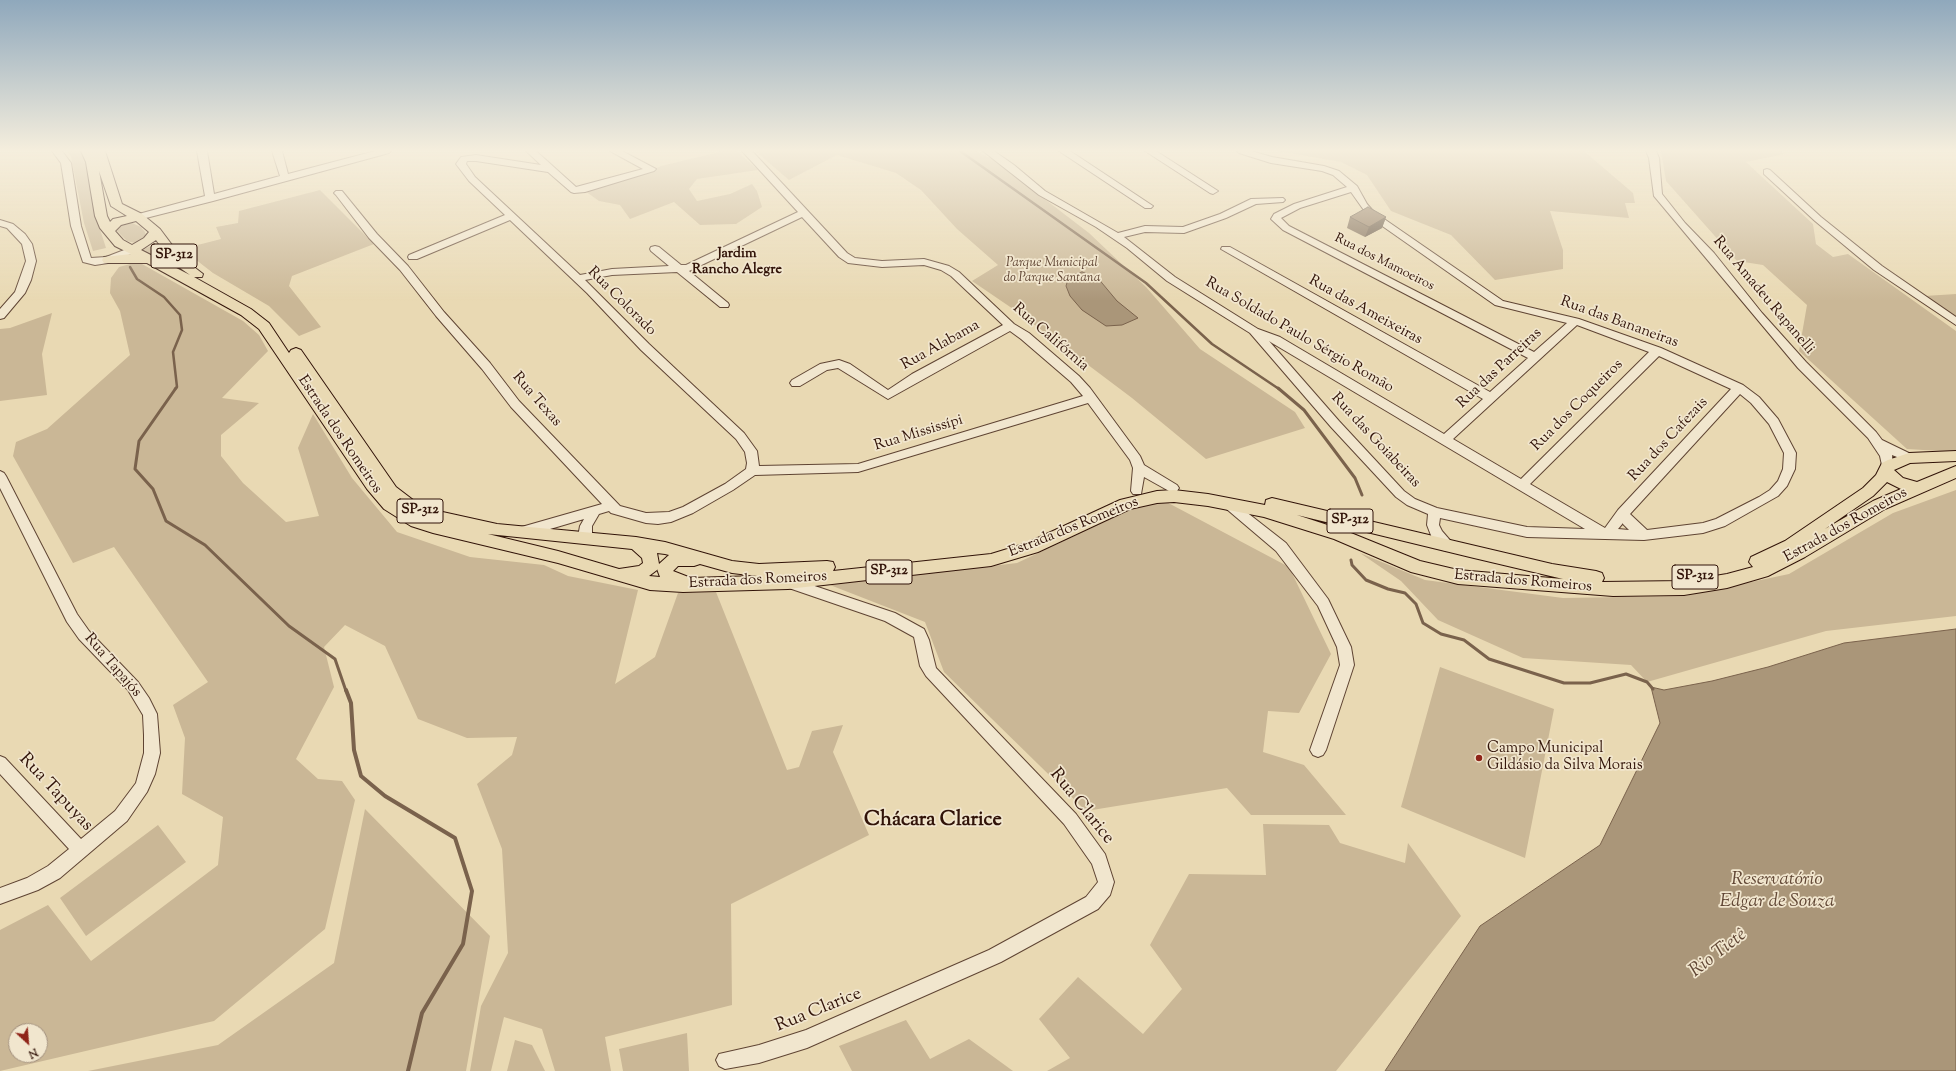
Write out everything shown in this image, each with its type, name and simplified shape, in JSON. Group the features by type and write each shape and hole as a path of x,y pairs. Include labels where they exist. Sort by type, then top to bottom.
{"main road":[{"name":"Estrada dos Romeiros","path":"98,201 99,209 108,231 119,243 246,312 264,326 372,485 390,506 402,514 433,527 558,557 617,575 650,583 700,584 788,582 991,560 1032,548 1111,510 1141,500 1180,497 1227,503 1264,511 1325,530 1417,567 1443,574 1471,579 1637,590 1661,590 1706,585 1747,576 1782,562 1864,513 1916,488 1956,472"},
{"name":"Estrada dos Romeiros","path":"114,201 121,209 138,217 156,232 172,254 184,266 255,308 279,327 383,480 400,499 426,514 486,528 585,536 636,543 665,548 704,560 745,568 789,569 830,567 987,552 1025,540 1105,502 1137,492 1173,488 1197,489 1243,497 1558,571 1610,580 1678,579 1734,569 1759,561 1822,525 1876,486 1887,468 1911,458 1956,456"},
{"path":"108,231 117,222 138,217"},
{"path":"132,250 148,241 156,232"},
{"path":"108,260 134,258 149,259"},
{"path":"1911,458 1929,468 1935,474 1936,480"},
{"path":"1887,468 1892,478 1898,482 1916,488"},
{"path":"1416,538 1410,552 1417,567"},
{"path":"617,575 643,572 651,565 650,555 636,543"},
{"path":"1471,579 1480,576 1484,572 1485,568 1474,552"},
{"path":"700,584 668,577 665,571 666,566 675,560 704,560"}],"street":[{"path":"72,201 76,226 86,258 91,262 108,260 132,250"},
{"path":"138,217 203,201"},
{"name":"Rua Texas","path":"345,201 373,236 404,268 440,314 486,366 515,404 611,506 620,512 646,518 658,519 671,517 695,506 734,483 752,470"},
{"name":"Rua Colorado","path":"496,201 578,279 645,347 740,436 751,451 753,459 752,470"},
{"name":"Rua Califórnia","path":"795,201 826,239 848,258 872,264 930,262 955,274 1010,326 1025,336 1074,378 1136,459 1139,468"},
{"name":"Rua Soldado Paulo Sérgio Romão","path":"1056,201 1117,236 1171,279 1240,320 1273,345 1446,440 1606,534"},
{"path":"1140,201 1148,206"},
{"path":"1117,236 1145,229 1184,230 1223,216 1255,201"},
{"name":"Rua dos Mamoeiros","path":"1313,201 1297,206 1277,216 1276,219 1286,228 1535,357"},
{"name":"Rua das Bananeiras","path":"1361,201 1371,214 1491,299 1505,305 1575,321 1657,351 1720,378 1739,388 1764,410 1786,442 1791,461 1788,475 1774,493 1720,523 1683,531 1644,535"},
{"name":"Rua Amadeu Rapanelli","path":"1663,201 1682,226 1710,255 1738,291 1802,365 1844,405 1880,444"},
{"path":"1798,201 1878,268 1956,322"},
{"path":"156,232 159,220 180,207"},
{"path":"578,279 591,275 612,272 678,270 699,264 805,212"},
{"path":"413,257 512,216"},
{"path":"0,223 10,226 28,244 31,261 26,280 20,293 0,316"},
{"path":"108,260 116,253 119,243"},
{"path":"655,249 678,270 724,305"},
{"name":"Rua das Ameixeiras","path":"1226,249 1491,398"},
{"name":"Rua das Parreiras","path":"1446,440 1575,321"},
{"name":"Rua Alabama","path":"796,383 824,367 839,364 846,366 888,395 909,381 1010,326"},
{"name":"Rua das Goiabeiras","path":"1273,345 1335,424 1400,494 1434,518 1527,532 1644,535"},
{"name":"Rua dos Coqueiros","path":"1522,485 1657,351"},
{"name":"Rua dos Cafezais","path":"1606,534 1739,388"},
{"name":"Rua Mississípi","path":"752,470 832,470 858,468 1090,398"},
{"path":"1880,444 1911,458"},
{"path":"1880,444 1886,455 1887,468"},
{"path":"1137,492 1139,468 1173,488"},
{"name":"Rua Tapajós","path":"0,476 72,618 84,635 132,686 150,714 152,735 152,753 142,788 121,816 54,872 32,884 0,896"},
{"path":"1227,503 1281,547 1323,603 1344,647 1347,665 1318,750"},
{"path":"523,532 611,506"},
{"path":"585,536 586,526 594,512"},
{"path":"1623,514 1628,521 1644,535"},
{"path":"1416,538 1434,518"},
{"path":"1434,518 1437,534 1448,546"},
{"name":"Rua Clarice","path":"725,1060 759,1054 807,1039 995,956 1092,902 1104,889 1106,882 1099,860 1070,819 931,672 925,660 922,640 916,630 890,617 788,582"},
{"name":"Rua Tapuyas","path":"0,763 81,850"}],"green space":[{"path":"80,201 94,201 99,226 106,248 93,251 84,223"},
{"path":"278,201 331,201 374,244 292,276 289,286 321,327 299,336 269,306 213,273 182,249 221,239 216,227 238,223 239,211"},
{"path":"599,201 760,201 762,207 736,224 700,225 674,202 630,219 620,205"},
{"name":"Parque Municipal do Parque Santana","path":"931,201 1047,201 1089,233 1146,287 1200,349 1295,412 1305,428 1206,459 1132,398 1019,313 972,281 998,265 957,229"},
{"path":"1384,201 1635,201 1635,203 1625,203 1629,218 1550,211 1563,250 1563,269 1495,280 1451,235 1391,211"},
{"path":"1684,201 1788,201 1813,224 1816,244 1833,257 1848,254 1956,331 1956,452 1907,449 1799,351 1807,305 1763,265 1737,261"},
{"path":"130,222 141,227 145,232 146,236 140,242 135,243 127,241 117,231 117,227"},
{"path":"156,244 172,265 141,250"},
{"path":"134,263 142,264 243,321 259,335 268,351 222,398 259,403 221,435 221,456 243,483 286,522 319,516 298,448 313,414 352,478 397,532 470,557 544,565 568,576 638,590 615,684 655,657 678,593 716,592 787,770 799,767 812,731 843,725 833,752 869,835 731,904 732,1005 605,1037 611,1071 555,1071 542,1029 504,1017 491,1071 470,1071 481,1006 508,953 502,849 477,784 512,755 517,737 467,738 418,719 385,646 345,625 324,647 334,687 296,759 318,779 342,781 355,800 325,929 214,1021 48,1060 48,1023 8,1023 8,1063 34,1063 0,1071 0,930 48,905 91,961 218,865 223,817 182,794 185,738 173,705 208,682 114,547 73,563 13,456 16,442 47,429 130,355 120,311 110,293 111,278 119,267"},
{"path":"1956,294 1956,320 1924,296"},
{"path":"52,313 42,354 47,395 0,401 0,329 10,328"},
{"path":"1956,490 1956,616 1826,631 1647,682 1631,665 1523,658 1438,620 1401,581 1360,553 1425,580 1563,598 1685,596 1789,574 1893,513"},
{"path":"1157,497 1289,567 1331,654 1299,713 1268,711 1263,752 1304,765 1346,815 1251,815 1227,788 1086,811 944,672 925,622 830,585 1017,563"},
{"name":"Campo Municipal Gildásio da Silva Morais","path":"1440,667 1554,709 1525,858 1401,807"},
{"path":"365,809 490,936 466,1071 88,1071 218,1045 334,963"},
{"path":"1263,824 1329,825 1340,843 1405,863 1408,843 1461,916 1336,1071 1047,1071 1070,1058 1039,1019 1078,977 1143,1034 1182,989 1150,945 1189,874 1266,875"},
{"path":"158,825 186,862 86,936 60,898"},
{"path":"906,1020 930,1059 969,1039 1013,1071 852,1071 839,1046"},
{"path":"687,1033 689,1071 623,1071 619,1049"},
{"path":"515,1040 532,1045 545,1071 507,1071"}],"water":[{"path":"1082,272 1097,277 1117,301 1138,318 1122,325 1106,326 1082,310 1070,296 1066,286 1069,276"},
{"name":"Reservatório Edgar de Souza","path":"1956,629 1956,1071 1385,1071 1480,926 1600,845 1660,723 1651,687 1664,690 1712,681 1768,667 1844,643"}],"building":[{"path":"1368,207 1386,217 1369,227 1350,217"}],"waterway":[{"path":"1030,201 1146,283 1212,344 1279,389"},
{"path":"130,267 137,279 164,297 180,315 182,330 173,352 176,388"},
{"path":"176,388 139,441 135,469 153,489 166,521 205,545 289,626 335,659 346,691"},
{"path":"1278,388 1304,410 1355,478 1362,495"},
{"path":"1351,560 1352,565 1366,580 1388,589 1405,593 1416,604 1423,623 1441,634 1464,640 1489,659 1564,683 1590,683 1626,674 1647,682 1653,689"},
{"path":"346,690 351,703 354,750 361,776 385,796 455,838 472,891 463,944 422,1013 408,1071"}],"place":[{"name":"Campo Municipal Gildásio da Silva Morais","path":"1479,758"}],"district":[{"name":"Jardim Rancho Alegre","path":"737,264"},
{"name":"Chácara Clarice","path":"933,822"}],"water label":[{"name":"Rio Tietê","path":"1719,954"}]}
